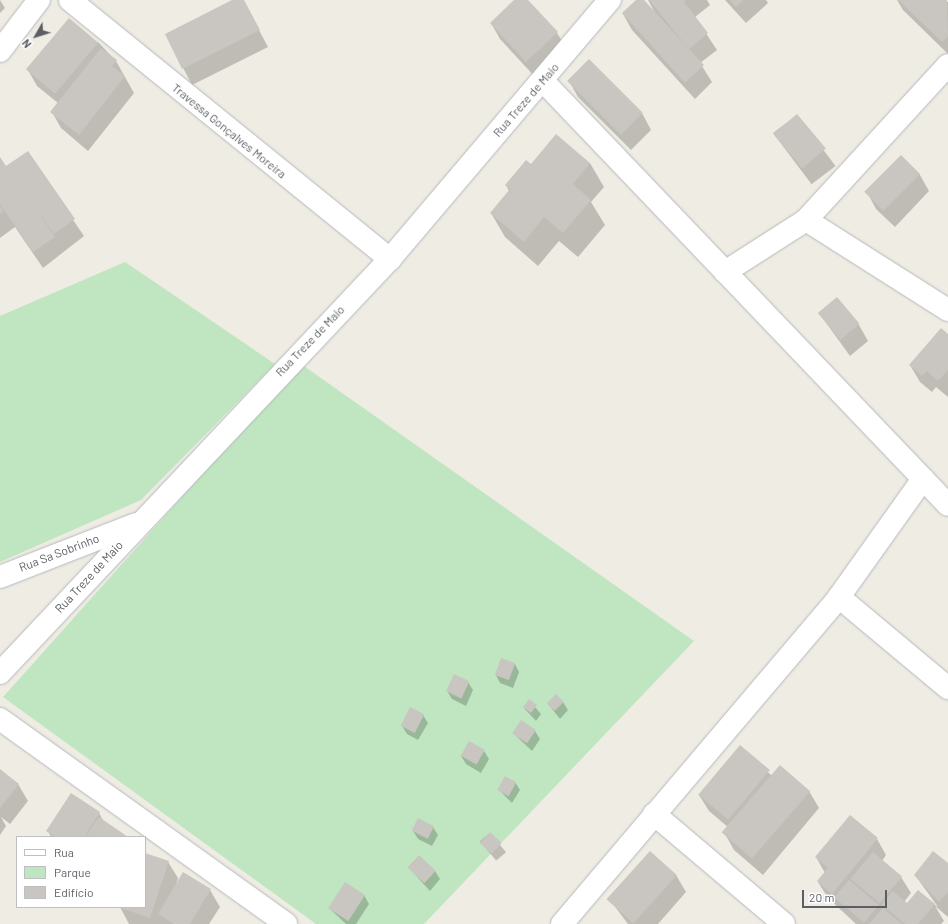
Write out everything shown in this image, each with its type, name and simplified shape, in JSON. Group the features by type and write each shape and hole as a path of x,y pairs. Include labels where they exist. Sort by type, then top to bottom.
{"street":[{"path":"0,51 38,0"},
{"name":"Travessa Gonçalves Moreira","path":"70,0 390,259"},
{"name":"Rua Treze de Maio","path":"0,673 390,259 544,81 610,0"},
{"path":"725,272 806,220 948,65"},
{"path":"544,81 948,505"},
{"path":"806,220 948,310"},
{"path":"562,924 839,598 923,479"},
{"name":"Rua Sa Sobrinho","path":"0,576 141,522"},
{"path":"839,598 948,688"},
{"path":"0,719 286,924"},
{"path":"654,814 784,924"}],"green space":[{"path":"125,262 275,364 141,500 0,562 0,316"},
{"path":"301,364 694,641 424,924 316,924 3,697"}],"building":[{"path":"232,0 244,0 260,30 182,69 165,34"},
{"path":"514,0 528,0 558,32 526,62 490,23"},
{"path":"636,0 644,0 704,65 685,83 622,13"},
{"path":"649,0 686,0 684,2 708,33 689,49"},
{"path":"730,0 743,0 736,7"},
{"path":"898,0 947,0 948,36 942,42"},
{"path":"69,18 98,42 55,94 26,69"},
{"path":"101,48 117,60 112,66 125,76 79,135 50,112"},
{"path":"589,59 643,113 621,135 567,81"},
{"path":"797,114 826,148 802,168 773,134"},
{"path":"556,134 590,163 573,184 591,200 563,233 544,217 524,242 490,213 510,189 505,185 526,160 531,164"},
{"path":"28,151 75,219 54,234 32,203 55,237 33,252 0,204 0,157 6,166"},
{"path":"901,155 920,174 883,211 864,192"},
{"path":"0,206 4,211 0,214"},
{"path":"837,297 859,324 840,340 818,313"},
{"path":"941,328 948,334 948,370 938,381 927,371 922,376 909,365"},
{"path":"501,658 515,663 509,680 495,675"},
{"path":"454,674 469,681 461,698 446,691"},
{"path":"556,694 564,702 555,711 547,703"},
{"path":"529,699 537,705 531,713 523,707"},
{"path":"410,707 424,714 415,733 400,726"},
{"path":"521,720 536,730 527,743 512,733"},
{"path":"469,741 485,750 477,765 461,756"},
{"path":"740,745 770,770 728,820 698,795"},
{"path":"780,765 810,791 752,858 722,832"},
{"path":"0,769 19,784 0,808"},
{"path":"505,776 516,782 509,796 497,790"},
{"path":"71,793 100,812 85,836 54,836 46,831"},
{"path":"850,815 878,838 832,894 817,881 828,868 815,857"},
{"path":"99,817 127,836 86,836"},
{"path":"418,818 434,826 428,839 412,830"},
{"path":"490,832 502,843 491,854 480,843"},
{"path":"650,851 677,875 633,923 607,899"},
{"path":"933,851 948,863 948,892 939,902 914,875"},
{"path":"873,852 902,876 880,903 851,879"},
{"path":"146,853 169,861 150,918 121,908 146,908"},
{"path":"419,855 436,871 424,883 407,867"},
{"path":"183,872 211,889 190,924 174,924 158,914"},
{"path":"849,880 879,905 864,923 834,898"},
{"path":"345,882 365,895 348,921 328,908"},
{"path":"918,890 935,904 918,924 905,924 882,905 893,891 907,903"},
{"path":"883,908 902,924 869,924"}]}
